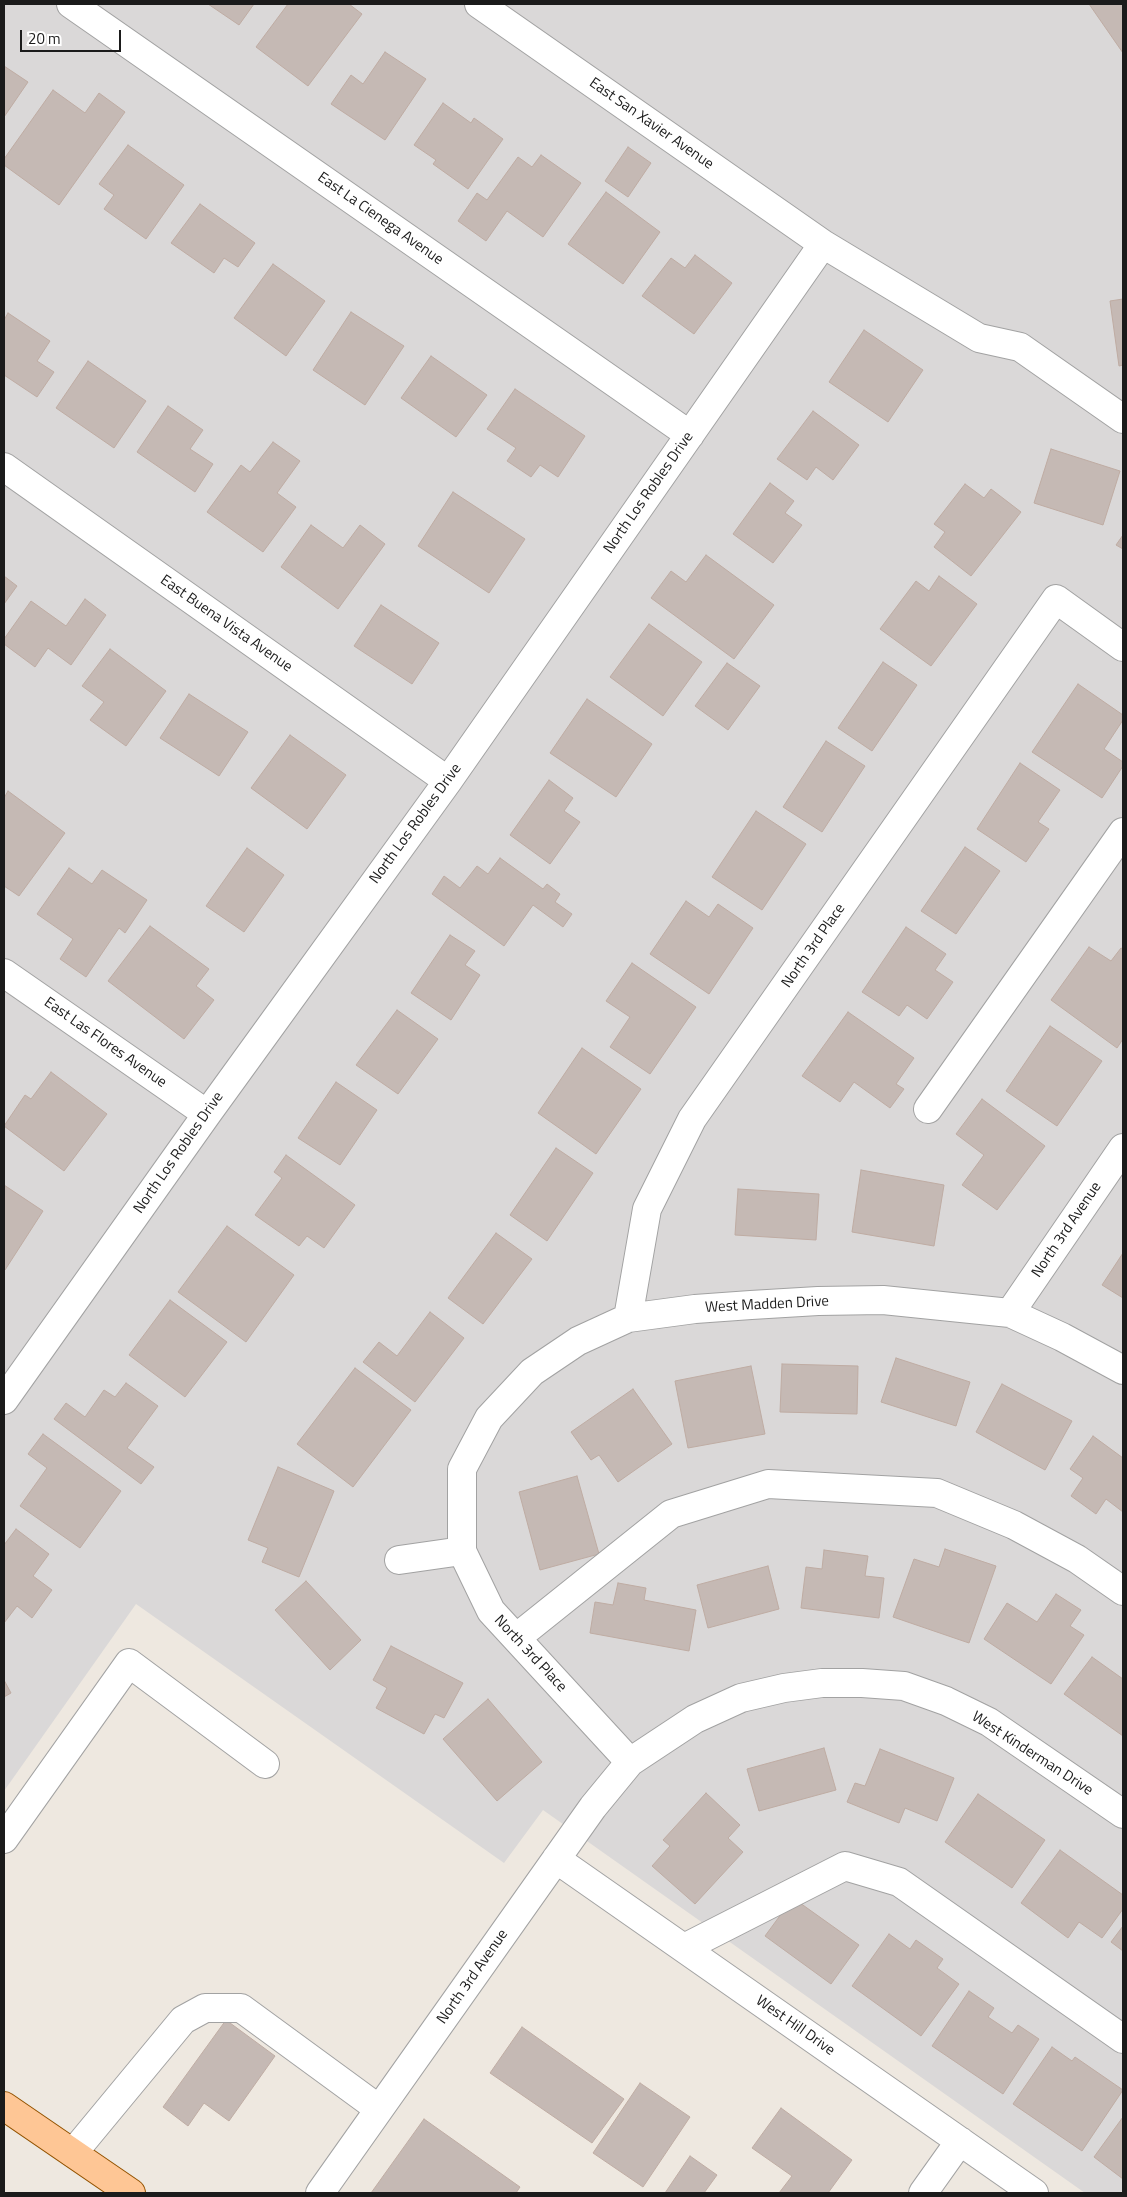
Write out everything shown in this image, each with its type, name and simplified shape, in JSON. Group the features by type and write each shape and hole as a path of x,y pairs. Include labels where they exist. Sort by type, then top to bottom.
{"main road":[{"path":"4,2106 131,2193"}],"street":[{"name":"East La Cienega Avenue","path":"71,4 690,435"},
{"name":"East San Xavier Avenue","path":"479,4 823,244 979,338 1020,347 1123,419"},
{"name":"North Los Robles Drive","path":"4,1400 448,780 823,244"},
{"name":"East Buena Vista Avenue","path":"4,467 448,780"},
{"name":"North 3rd Place","path":"628,1318 647,1209 692,1120 1056,599 1123,646"},
{"path":"928,1109 1123,832"},
{"name":"East Las Flores Avenue","path":"4,973 207,1114"},
{"name":"North 3rd Avenue","path":"1010,1313 1123,1148"},
{"name":"West Madden Drive","path":"462,1469 489,1418 532,1372 578,1341 628,1318 695,1309 818,1301 884,1300 1010,1313 1062,1337 1123,1370"},
{"name":"North 3rd Place","path":"462,1469 462,1551 490,1611 630,1762"},
{"path":"516,1638 671,1514 768,1484 937,1493 1014,1525 1077,1559 1123,1591"},
{"path":"399,1560 462,1551"},
{"path":"4,1839 129,1662 264,1764"},
{"name":"West Kinderman Drive","path":"630,1762 695,1719 741,1698 784,1688 822,1684 862,1682 904,1686 946,1701 989,1722 1123,1814"},
{"name":"North 3rd Avenue","path":"320,2193 593,1807 630,1762"},
{"name":"West Hill Drive","path":"556,1859 1034,2193"},
{"path":"684,1948 845,1866 899,1882 1123,2039"},
{"path":"73,2154 183,2020 205,2008 242,2008 379,2109"},
{"path":"924,2193 960,2141"}],"shaded area":[{"path":"4,4 1123,4 1123,2193 1085,2193 543,1810 504,1863 136,1604 4,1791"}],"building":[{"path":"208,4 254,4 239,25"},
{"path":"288,4 349,4 362,14 308,86 256,47"},
{"path":"1089,4 1123,4 1123,53"},
{"path":"385,52 426,79 385,140 331,104 351,75 363,84"},
{"path":"4,66 28,82 4,117"},
{"path":"53,90 85,113 99,93 125,112 59,205 4,165 4,159"},
{"path":"443,103 471,123 474,118 503,139 468,189 433,164 436,160 414,145"},
{"path":"128,145 184,185 146,239 104,209 114,195 99,184"},
{"path":"628,147 651,163 628,197 605,181"},
{"path":"541,155 581,183 543,237 507,211 486,241 458,221 477,193 487,200 518,157 532,167"},
{"path":"606,192 660,232 623,284 568,244"},
{"path":"200,204 255,243 238,267 224,258 214,273 171,243"},
{"path":"695,255 732,283 694,334 642,296 671,258 685,268"},
{"path":"273,264 325,301 286,356 234,318"},
{"path":"1123,299 1123,365 1119,366 1110,301"},
{"path":"351,312 404,346 365,405 313,370"},
{"path":"8,313 50,341 37,361 54,372 37,397 4,375 4,320"},
{"path":"864,330 923,370 888,422 829,382"},
{"path":"431,356 487,395 456,437 401,398"},
{"path":"88,361 146,401 114,448 56,408"},
{"path":"515,389 585,436 558,477 540,465 531,477 507,461 516,448 487,429"},
{"path":"168,406 203,430 190,449 213,464 195,492 137,452"},
{"path":"813,411 859,445 833,480 816,467 807,480 777,459"},
{"path":"273,442 300,461 277,493 296,507 263,552 207,512 241,465 250,472"},
{"path":"1051,449 1120,471 1103,525 1034,503"},
{"path":"770,483 794,501 785,513 802,525 773,563 733,534"},
{"path":"965,484 984,498 991,489 1021,512 971,576 934,547 945,532 934,524"},
{"path":"453,492 525,539 489,593 418,546"},
{"path":"311,525 343,548 360,525 385,544 338,609 281,567"},
{"path":"1123,535 1123,549 1116,545"},
{"path":"706,555 774,605 734,659 651,598 671,571 686,582"},
{"path":"4,576 17,586 4,604"},
{"path":"939,576 977,604 931,666 880,629 916,581 929,591"},
{"path":"85,599 106,615 71,665 48,648 35,667 4,644 4,639 31,601 66,626"},
{"path":"381,605 439,643 412,684 354,646"},
{"path":"649,624 702,662 663,716 610,677"},
{"path":"110,649 166,691 126,746 90,720 104,702 82,686"},
{"path":"883,662 917,685 872,751 838,728"},
{"path":"727,663 760,686 728,730 695,706"},
{"path":"1078,684 1123,715 1123,720 1104,749 1123,762 1123,766 1102,798 1032,752"},
{"path":"189,694 248,732 219,776 160,738"},
{"path":"587,699 652,744 616,797 550,753"},
{"path":"290,735 346,775 307,829 251,788"},
{"path":"826,741 865,766 822,832 783,807"},
{"path":"1020,763 1060,790 1038,822 1049,829 1026,862 977,829"},
{"path":"549,780 573,798 564,811 580,822 550,864 510,835"},
{"path":"8,791 65,833 19,896 4,886 4,798"},
{"path":"756,811 806,844 762,910 712,877"},
{"path":"965,847 1000,871 956,934 921,911"},
{"path":"247,848 284,875 244,932 206,906"},
{"path":"500,858 543,889 547,884 560,894 555,902 572,914 563,927 533,905 504,946 432,894 444,876 460,888 477,866 488,874"},
{"path":"69,868 92,884 102,870 147,900 125,933 119,928 86,977 60,959 73,939 37,914"},
{"path":"686,901 709,917 718,904 753,928 709,994 650,954"},
{"path":"150,926 209,969 196,986 214,1000 184,1039 108,981"},
{"path":"906,927 946,954 935,970 953,982 927,1019 907,1005 899,1016 862,992"},
{"path":"450,935 475,951 465,965 480,975 451,1020 411,993"},
{"path":"1089,947 1111,961 1121,948 1123,949 1123,1039 1117,1048 1051,1000"},
{"path":"632,963 696,1007 650,1074 610,1047 630,1017 606,1001"},
{"path":"397,1010 438,1039 398,1094 356,1065"},
{"path":"848,1012 914,1058 896,1084 904,1089 890,1108 854,1082 840,1102 802,1076"},
{"path":"1050,1026 1102,1061 1057,1126 1006,1091"},
{"path":"582,1048 641,1089 596,1154 538,1113"},
{"path":"51,1072 107,1114 64,1171 4,1126 25,1095 31,1099"},
{"path":"336,1082 377,1110 340,1165 298,1138"},
{"path":"982,1099 1045,1146 997,1210 962,1185 984,1155 956,1134"},
{"path":"556,1148 593,1173 547,1241 510,1215"},
{"path":"286,1155 355,1205 324,1248 307,1236 299,1246 255,1215 282,1178 274,1172"},
{"path":"861,1170 944,1185 934,1246 852,1232"},
{"path":"4,1185 43,1211 5,1270 4,1269"},
{"path":"738,1189 819,1194 816,1240 735,1235"},
{"path":"227,1226 294,1275 246,1342 178,1292"},
{"path":"496,1233 532,1259 483,1324 448,1298"},
{"path":"1123,1253 1123,1298 1102,1285"},
{"path":"170,1300 227,1342 185,1397 129,1355"},
{"path":"430,1312 464,1338 415,1402 363,1362 379,1342 397,1356"},
{"path":"896,1358 970,1382 956,1426 881,1402"},
{"path":"782,1364 858,1366 857,1414 780,1412"},
{"path":"751,1366 765,1434 688,1448 675,1381"},
{"path":"355,1368 411,1410 353,1487 297,1444"},
{"path":"126,1383 158,1406 127,1448 154,1467 141,1484 54,1419 66,1403 85,1417 104,1390 115,1397"},
{"path":"1002,1384 1072,1421 1045,1470 976,1432"},
{"path":"633,1389 672,1444 618,1482 599,1455 591,1460 571,1432"},
{"path":"43,1434 121,1491 80,1548 20,1506 47,1468 28,1454"},
{"path":"1093,1436 1123,1458 1123,1512 1106,1499 1096,1514 1071,1496 1083,1478 1070,1469"},
{"path":"278,1467 334,1491 299,1577 262,1562 268,1548 248,1540"},
{"path":"577,1476 599,1554 540,1570 519,1492"},
{"path":"16,1529 49,1554 33,1576 52,1590 32,1618 17,1606 4,1623 4,1545"},
{"path":"945,1549 996,1566 969,1643 893,1617 914,1559 939,1567"},
{"path":"824,1550 868,1556 865,1576 884,1578 879,1618 801,1608 806,1567 822,1569"},
{"path":"768,1566 779,1609 708,1628 697,1585"},
{"path":"306,1581 361,1640 330,1670 275,1610"},
{"path":"618,1583 646,1588 644,1600 696,1610 689,1651 590,1633 595,1602 613,1605"},
{"path":"1056,1594 1081,1610 1070,1626 1084,1635 1051,1684 984,1639 1007,1603 1037,1622"},
{"path":"391,1646 463,1683 444,1718 435,1714 424,1734 376,1708 387,1688 373,1680"},
{"path":"1092,1657 1123,1679 1123,1736 1064,1694"},
{"path":"4,1680 11,1693 4,1697"},
{"path":"488,1699 542,1762 497,1801 443,1739"},
{"path":"824,1748 836,1790 759,1811 747,1769"},
{"path":"880,1749 954,1778 937,1821 905,1808 899,1823 847,1802 855,1783 865,1786"},
{"path":"706,1793 740,1825 728,1838 743,1852 695,1904 652,1866 670,1846 663,1840"},
{"path":"978,1794 1045,1840 1012,1888 945,1842"},
{"path":"1060,1850 1123,1895 1123,1909 1102,1938 1079,1922 1068,1938 1021,1903"},
{"path":"793,1898 859,1945 831,1984 765,1936"},
{"path":"1123,1926 1123,1951 1111,1942"},
{"path":"889,1934 910,1949 916,1940 943,1959 937,1968 959,1984 921,2036 852,1986"},
{"path":"969,1991 994,2008 988,2017 1012,2033 1018,2025 1039,2039 1003,2094 932,2046"},
{"path":"226,2020 275,2056 229,2121 204,2103 188,2126 163,2107"},
{"path":"522,2027 624,2099 592,2143 490,2073"},
{"path":"1052,2047 1072,2061 1075,2057 1123,2090 1082,2151 1013,2104"},
{"path":"640,2083 690,2117 643,2187 593,2153"},
{"path":"781,2108 852,2160 828,2193 779,2193 792,2176 752,2148"},
{"path":"1123,2117 1123,2179 1094,2157"},
{"path":"424,2119 520,2187 516,2193 371,2193"},
{"path":"690,2156 717,2175 704,2193 665,2193"}]}
